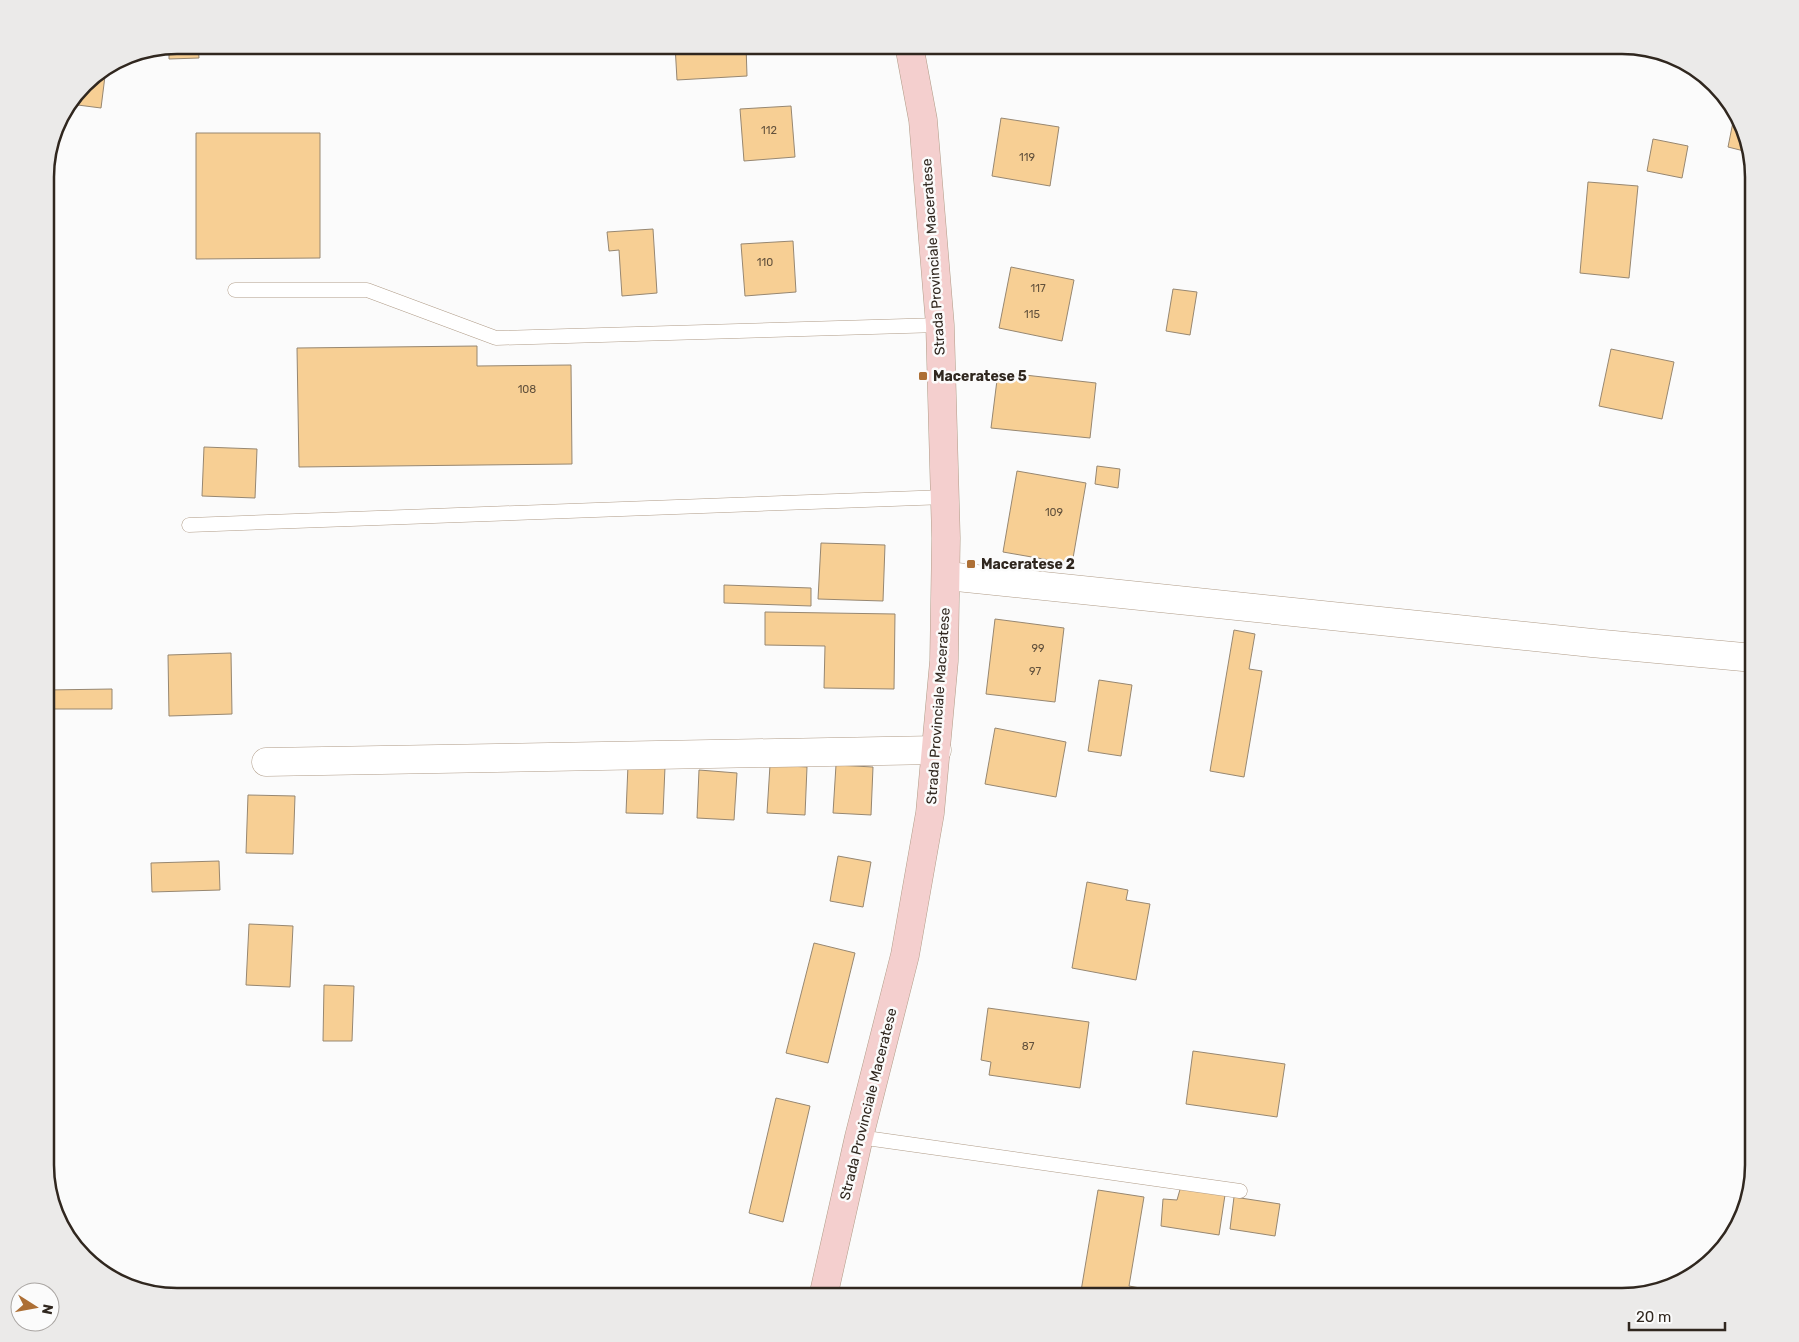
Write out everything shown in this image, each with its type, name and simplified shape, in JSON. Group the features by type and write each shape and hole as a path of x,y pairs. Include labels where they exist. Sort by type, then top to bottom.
{"main road":[{"name":"Strada Provinciale Maceratese","path":"825,1288 859,1137 904,955 930,813 944,660 947,576 940,325 923,120 912,54"}],"street":[{"path":"947,576 1745,657"},
{"path":"266,762 937,750"}],"lane":[{"path":"235,290 367,290 496,338 940,325"},
{"path":"189,525 946,497"},
{"path":"859,1137 1240,1191"}],"building":[{"path":"169,54 199,54 199,58 169,59"},
{"path":"676,54 746,54 747,76 677,80"},
{"path":"105,77 101,108 77,105 90,90"},
{"path":"791,106 795,157 744,161 740,109"},
{"path":"1001,118 1059,127 1050,186 992,176"},
{"path":"1733,123 1742,151 1728,147"},
{"path":"196,133 320,133 320,258 196,259"},
{"path":"1653,139 1688,146 1682,178 1647,171"},
{"path":"1588,182 1638,186 1629,278 1580,273"},
{"path":"653,229 657,293 622,296 619,250 609,251 607,232"},
{"path":"793,241 796,292 745,296 741,244"},
{"path":"1011,267 1074,280 1062,341 999,328"},
{"path":"1173,289 1197,292 1190,335 1166,331"},
{"path":"477,346 477,366 571,365 572,464 299,467 297,348"},
{"path":"1611,349 1674,362 1662,419 1599,406"},
{"path":"998,372 1096,383 1090,438 991,428"},
{"path":"204,447 257,449 255,498 202,496"},
{"path":"1097,466 1120,469 1118,488 1095,484"},
{"path":"1017,471 1086,483 1072,564 1003,552"},
{"path":"821,543 885,545 883,601 818,599"},
{"path":"724,585 811,588 811,606 724,603"},
{"path":"765,612 895,614 894,689 824,688 825,646 765,645"},
{"path":"995,619 1064,628 1055,702 986,694"},
{"path":"1234,630 1255,634 1249,669 1262,671 1244,777 1210,771"},
{"path":"231,653 232,714 169,716 168,655"},
{"path":"1099,680 1132,685 1121,756 1088,751"},
{"path":"112,689 112,709 54,709 54,690"},
{"path":"995,728 1066,742 1056,797 985,784"},
{"path":"628,765 665,767 663,814 626,813"},
{"path":"770,765 807,767 805,815 767,813"},
{"path":"836,765 873,767 871,815 833,813"},
{"path":"699,770 737,773 734,820 697,818"},
{"path":"248,795 295,796 293,854 246,853"},
{"path":"838,856 871,862 863,907 830,901"},
{"path":"219,861 220,890 152,892 151,863"},
{"path":"1087,882 1128,890 1126,900 1150,904 1136,980 1072,968"},
{"path":"249,924 293,926 290,987 246,985"},
{"path":"814,943 855,953 828,1063 786,1053"},
{"path":"324,985 354,986 352,1041 323,1041"},
{"path":"988,1008 1089,1022 1080,1088 989,1075 991,1062 981,1060"},
{"path":"1193,1051 1285,1064 1277,1117 1186,1104"},
{"path":"776,1098 810,1106 783,1222 749,1213"},
{"path":"1181,1186 1225,1195 1219,1235 1161,1226 1163,1199 1177,1200"},
{"path":"1098,1190 1144,1197 1129,1286 1140,1288 1082,1288"},
{"path":"1234,1197 1280,1204 1275,1236 1230,1229"}],"place":[{"name":"Maceratese 5","path":"923,376"},
{"name":"Maceratese 2","path":"971,564"}]}
